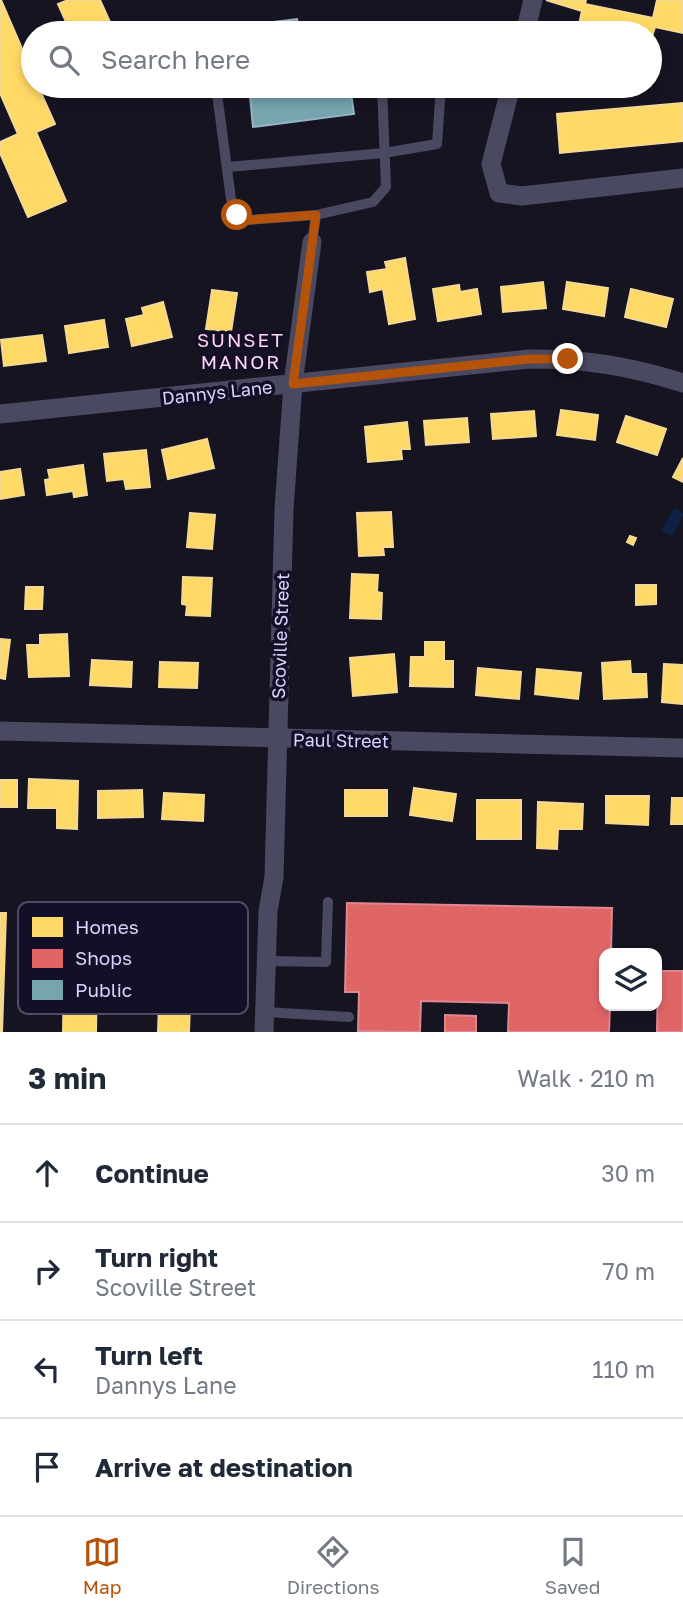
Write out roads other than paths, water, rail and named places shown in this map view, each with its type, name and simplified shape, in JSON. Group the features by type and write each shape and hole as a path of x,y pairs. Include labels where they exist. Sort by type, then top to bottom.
{"street":[{"path":"528,21 533,0"},
{"path":"508,98 491,164 499,193 522,196 683,178"},
{"name":"Scoville Street","path":"264,1022 268,911 274,877 284,509 293,384 312,242"},
{"name":"Dannys Lane","path":"0,414 529,359 606,363 683,383"},
{"name":"Paul Street","path":"0,731 683,748"}],"lane":[{"path":"218,98 231,199 237,215 248,220 316,215 373,202 386,187 382,98"},
{"path":"228,167 384,153 437,144 440,98"},
{"path":"312,242 316,215"},
{"path":"267,961 326,962 328,902"},
{"path":"264,1022 349,1017"}],"water":[{"path":"674,508 683,513 683,516 672,536 661,531"}],"district":[{"name":"SUNSET MANOR","path":"241,350"}]}
